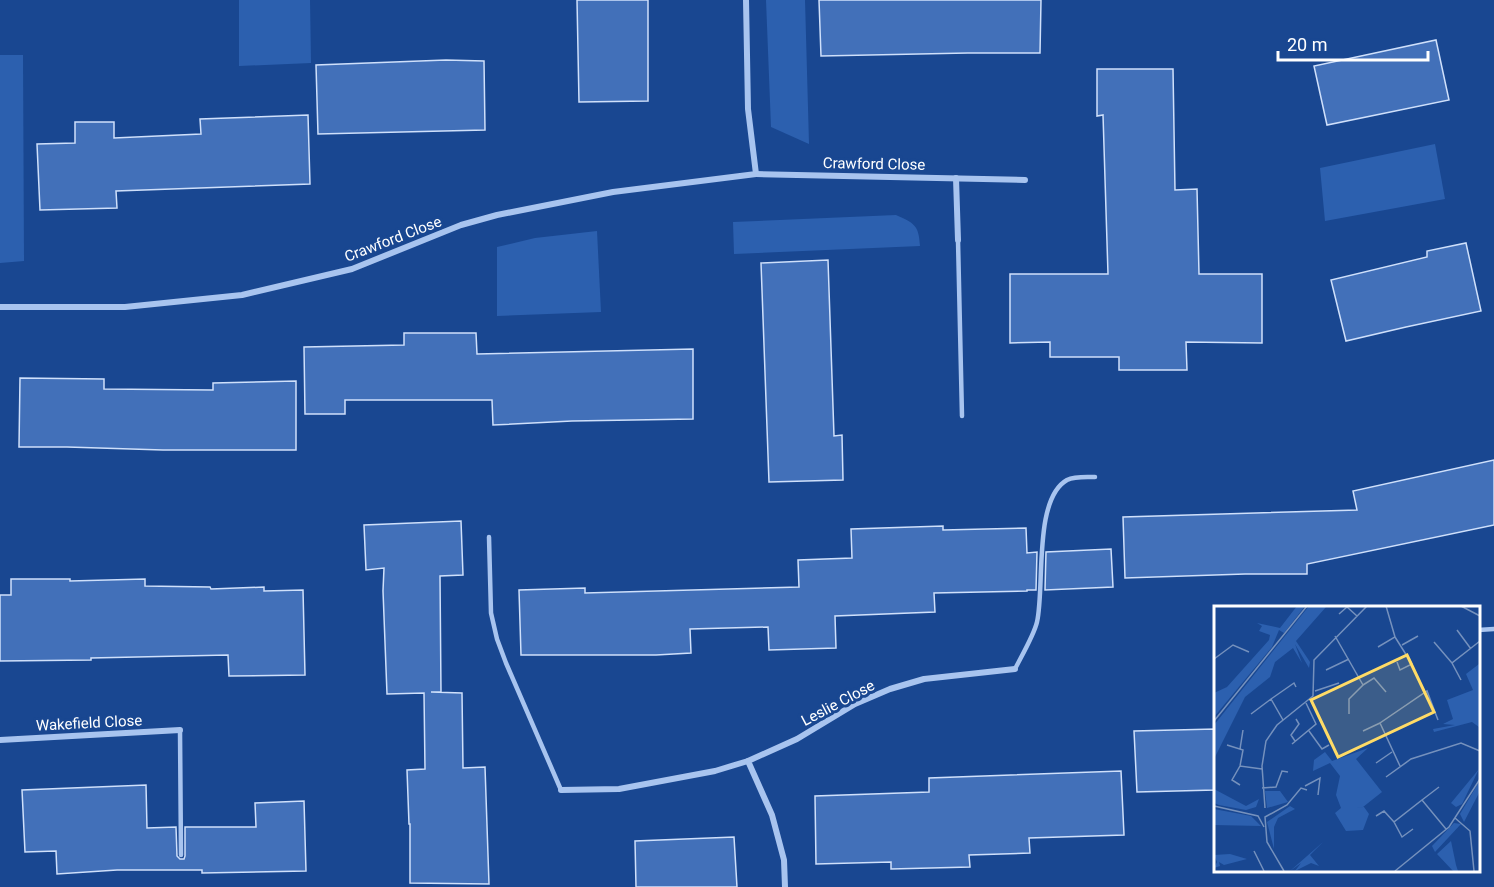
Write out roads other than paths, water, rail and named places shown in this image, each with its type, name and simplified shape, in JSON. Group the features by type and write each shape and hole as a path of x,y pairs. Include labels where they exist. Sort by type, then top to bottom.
{"street":[{"path":"746,0 748,109 756,174"},
{"name":"Crawford Close","path":"0,307 125,308 242,295 352,269 461,225 497,214 613,192 756,174 1025,180"},
{"path":"956,178 958,240"},
{"name":"Leslie Close","path":"561,790 619,789 694,775 748,761 796,739 855,704 890,689 924,679 1015,669"},
{"name":"Wakefield Close","path":"0,740 180,730"},
{"path":"748,761 772,815 784,860 785,887"}],"lane":[{"path":"958,240 962,416"},
{"path":"1015,669 1037,623 1045,524 1051,499 1063,483 1070,479 1095,477"},
{"path":"489,537 491,613 497,639 561,790"},
{"path":"1479,630 1494,629"},
{"path":"180,730 181,855"}]}
